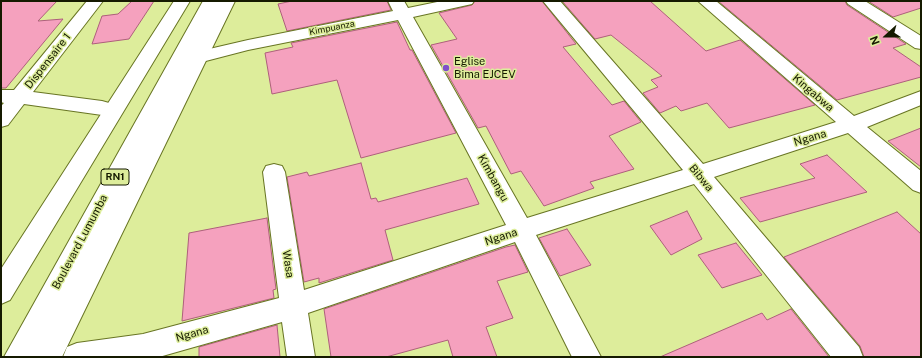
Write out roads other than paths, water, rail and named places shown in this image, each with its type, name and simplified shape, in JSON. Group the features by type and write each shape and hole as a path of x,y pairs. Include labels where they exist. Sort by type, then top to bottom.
{"main road":[{"name":"Dispensaire 1","path":"1,120 21,97 95,1"},
{"path":"1,264 170,1"},
{"path":"1,292 182,1"},
{"name":"Boulevard Lumumba","path":"19,355 211,1"},
{"path":"47,357 227,1"},
{"name":"Kimpuanza","path":"198,57 399,8 466,1"},
{"name":"Bibwa","path":"551,1 698,174 849,357"},
{"name":"Kingabwa","path":"706,1 921,184"},
{"path":"854,1 921,44"},
{"name":"Kimbangu","path":"399,8 521,230 587,357"},
{"path":"1,96 21,97 102,108"},
{"name":"Ngana","path":"77,357 143,348 294,306 521,230 851,125 921,98"},
{"name":"Wasa","path":"274,172 301,357"}],"place":[{"name":"Eglise Bima EJCEV","path":"446,68"}]}
